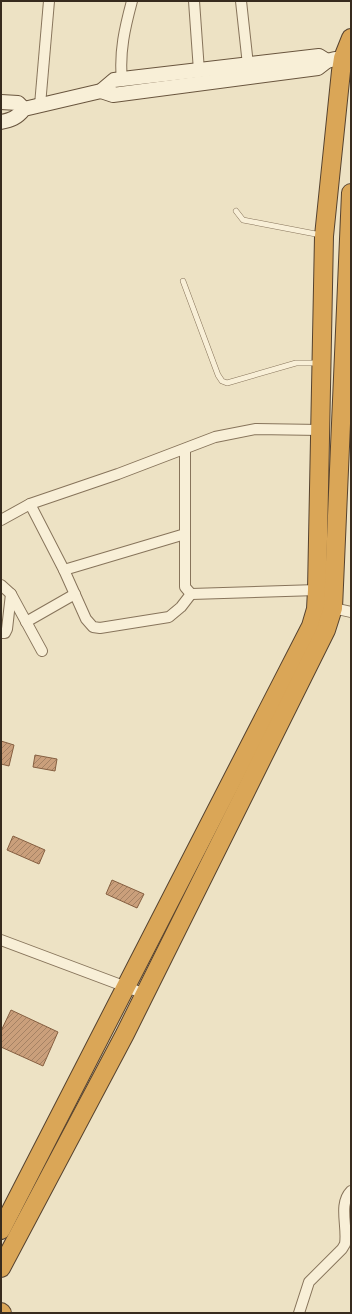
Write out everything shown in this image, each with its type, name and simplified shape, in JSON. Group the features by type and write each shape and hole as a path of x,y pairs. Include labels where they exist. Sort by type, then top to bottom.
{"highway":[{"path":"1,1230 311,626 316,609 324,236 340,59 351,38"},
{"path":"1,1268 145,994 322,637 333,608 351,193"}],"street":[{"path":"40,105 49,1"},
{"path":"122,80 120,60 123,38 132,1"},
{"path":"194,1 199,71"},
{"path":"241,1 248,65"},
{"path":"5,121 19,116 24,109 101,91 114,80 319,56 340,59"},
{"path":"101,91 113,95 168,89 318,68 340,59"},
{"path":"6,102 18,103 24,109"},
{"path":"1,520 30,504 118,474 215,437 238,431 273,428 320,430"},
{"path":"185,449 185,587 192,594 317,590"},
{"path":"30,504 89,623 93,627 100,628 169,617 181,607 192,594"},
{"path":"64,570 185,534"},
{"path":"1,585 11,594 42,651"},
{"path":"1,633 5,633 7,630 11,594"},
{"path":"26,622 75,594"},
{"path":"333,608 351,612"},
{"path":"1,940 145,994"},
{"path":"299,1313 309,1282 342,1250 345,1244 344,1203 347,1195 351,1191"}],"lane":[{"path":"236,211 239,217 247,222 324,236"},
{"path":"183,280 218,375 222,381 228,384 296,363 321,363"}],"building":[{"path":"1,741 14,745 9,766 1,764"},
{"path":"35,755 57,759 55,771 33,767"},
{"path":"13,836 45,850 39,864 7,850"},
{"path":"112,880 144,894 137,908 106,894"},
{"path":"11,1010 58,1032 43,1066 1,1047 1,1031"}]}
